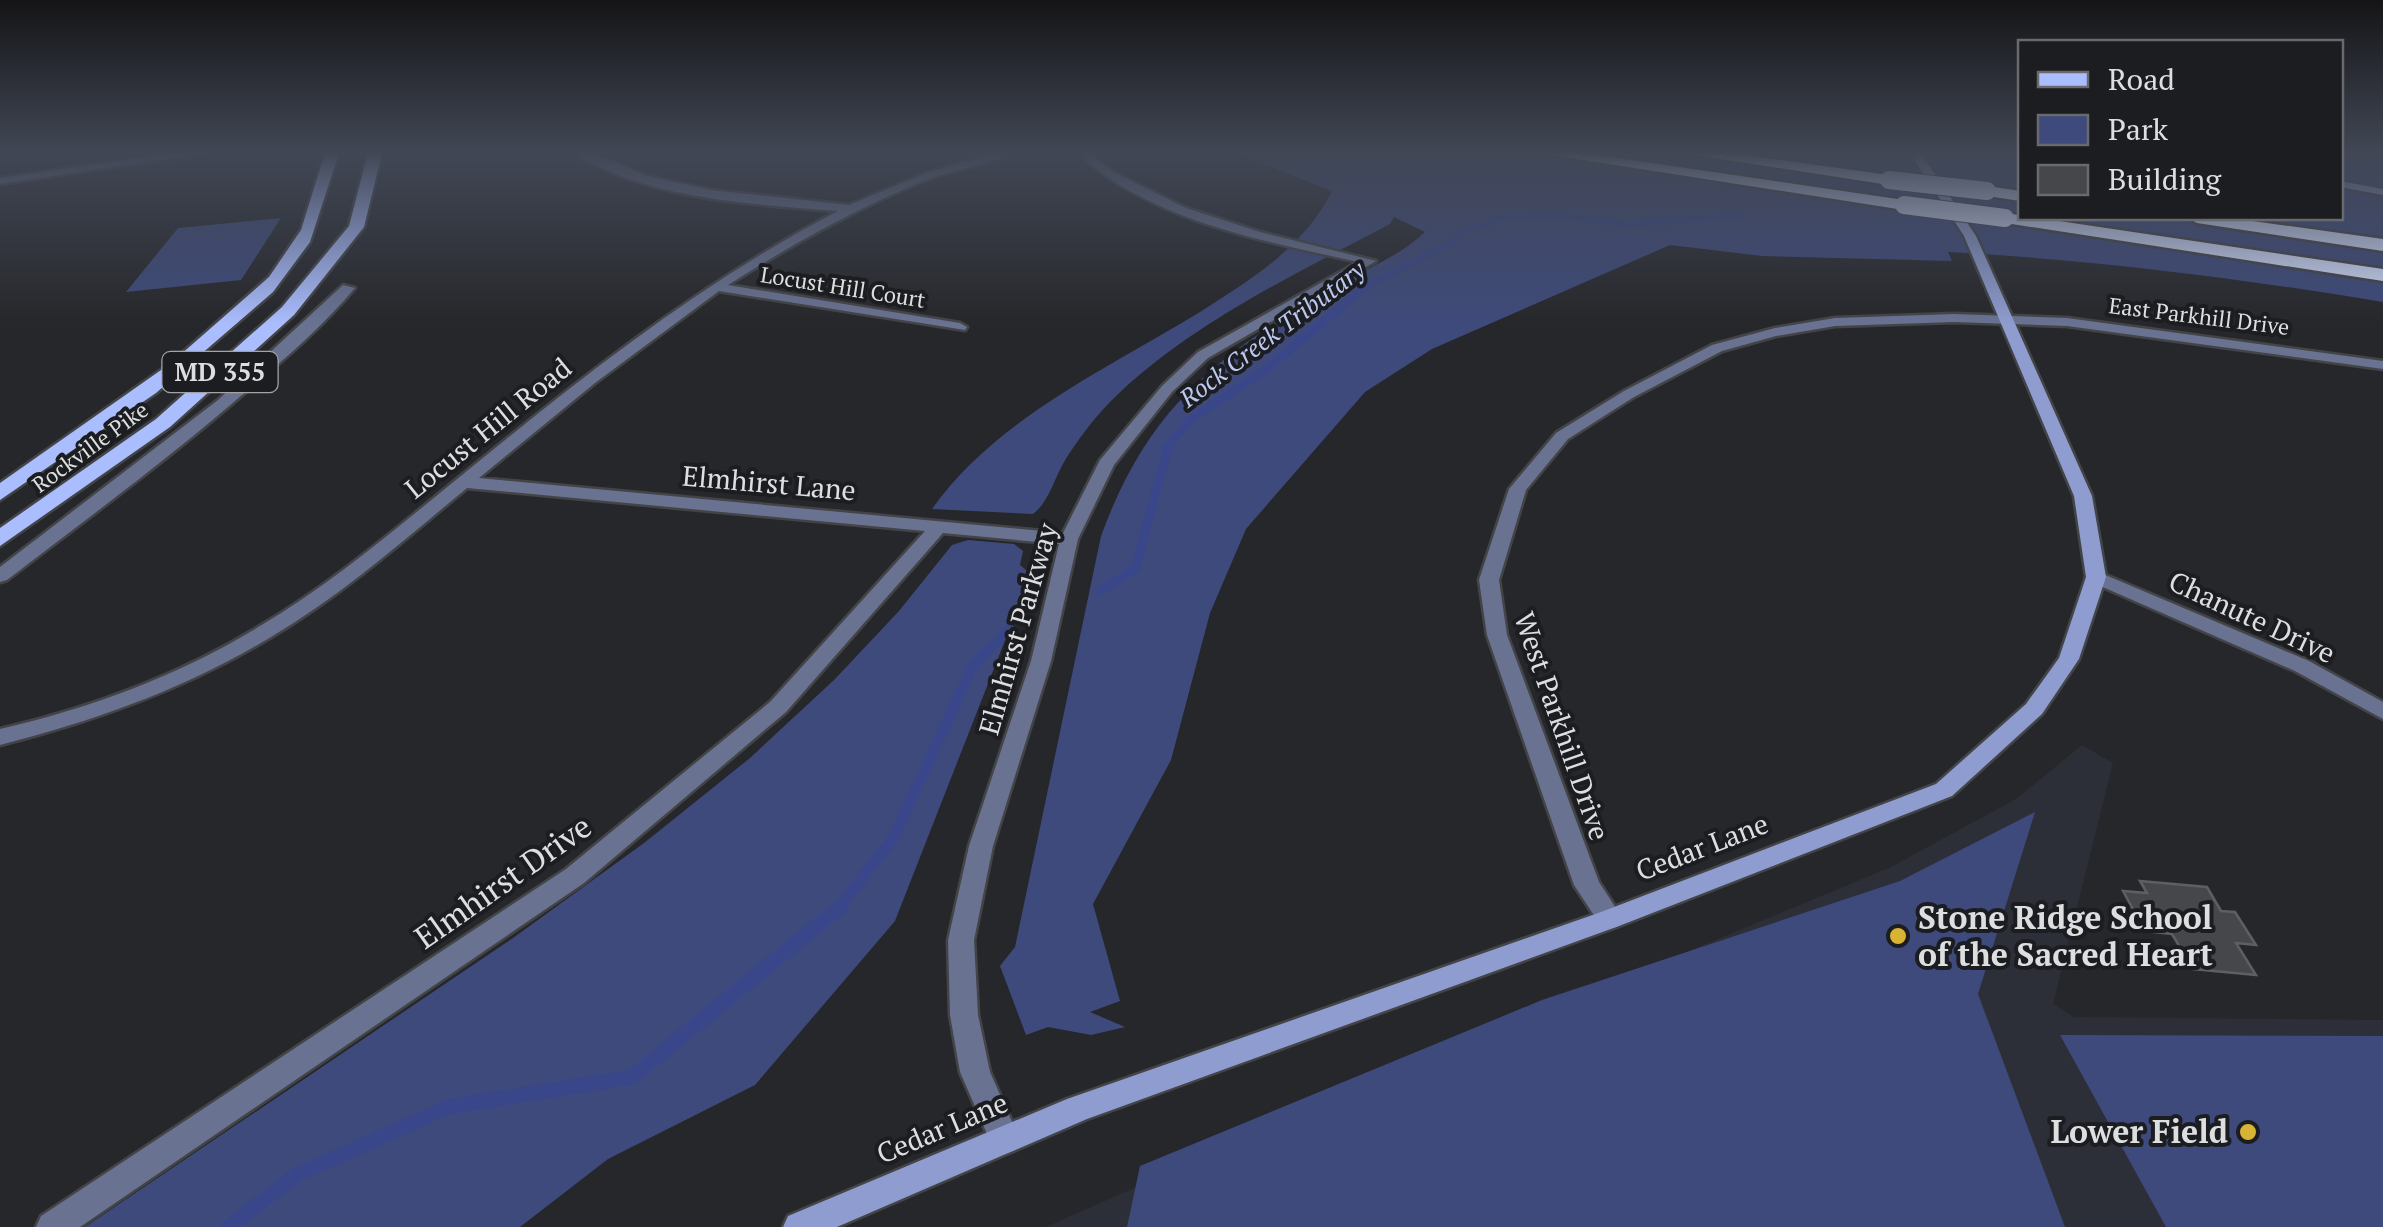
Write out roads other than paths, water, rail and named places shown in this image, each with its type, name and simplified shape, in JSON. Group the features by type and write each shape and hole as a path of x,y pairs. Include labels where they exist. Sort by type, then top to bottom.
{"highway":[{"path":"1940,210 2018,220"},
{"path":"2019,220 2383,275"},
{"path":"2211,220 2383,244"}],"main road":[{"name":"Rockville Pike","path":"0,493 191,358 266,290 295,254 317,210"},
{"name":"Rockville Pike","path":"0,539 163,423 288,311 356,227 360,210"}],"street":[{"name":"Locust Hill Road","path":"0,737 134,695 265,633 365,564 629,349 719,287 844,210"},
{"name":"Elmhirst Parkway","path":"1005,1140 975,1072 964,1015 960,940 981,846 1040,661 1069,539 1106,464 1179,378 1203,356 1246,328 1370,261 1261,235 1182,210"},
{"name":"Cedar Lane","path":"798,1227 1078,1108 1610,920 1944,790 2034,708 2070,660 2096,577 2083,496 2009,320 1970,236 1953,210"},
{"name":"Locust Hill Court","path":"719,287 960,327"},
{"name":"Rockville Pike","path":"0,576 232,398 298,342 348,288"},
{"name":"East Parkhill Drive","path":"2009,320 2067,322 2382,366"},
{"name":"West Parkhill Drive","path":"1610,920 1587,885 1497,635 1490,580 1518,490 1562,436 1628,394 1717,348 1774,332 1836,322 2009,320"},
{"name":"Elmhirst Lane","path":"463,482 1069,539"},
{"name":"Elmhirst Drive","path":"52,1227 575,876 778,706 938,527"},
{"name":"Chanute Drive","path":"2096,577 2302,666 2383,712"}],"waterway":[{"name":"Rock Creek Tributary","path":"1367,286 1449,244 1464,230 1502,218 1551,215 1628,224 1741,215"},
{"name":"Rock Creek Tributary","path":"1166,449 1190,420 1265,370 1370,283"},
{"name":"Rock Creek Tributary","path":"1102,590 1135,569 1168,447"},
{"name":"Rock Creek Tributary","path":"984,654 1010,629"},
{"name":"Rock Creek Tributary","path":"839,908 894,837 974,663 987,651"},
{"name":"Rock Creek Tributary","path":"228,1227 297,1175 448,1107 632,1077 839,908"}],"place":[{"name":"Stone Ridge School of the Sacred Heart","path":"1898,936"},
{"name":"Lower Field","path":"2248,1132"}]}
